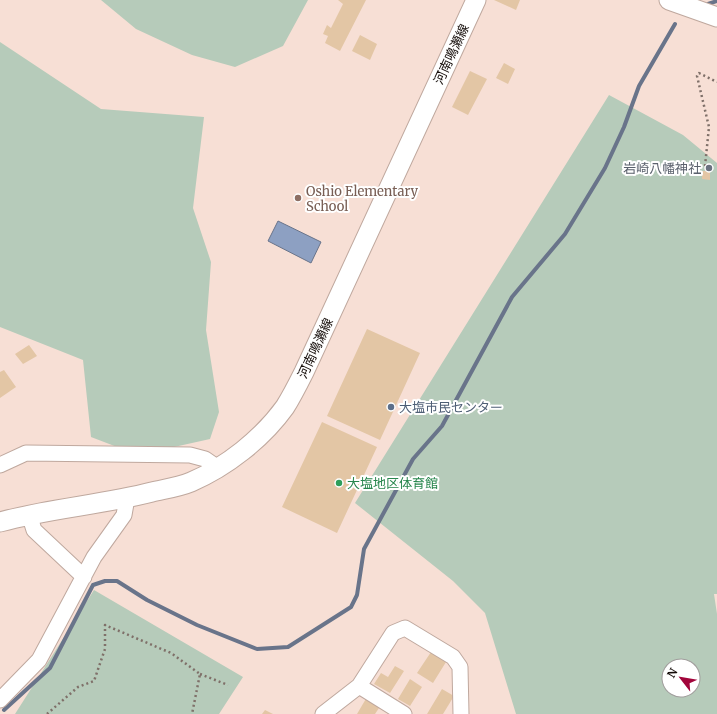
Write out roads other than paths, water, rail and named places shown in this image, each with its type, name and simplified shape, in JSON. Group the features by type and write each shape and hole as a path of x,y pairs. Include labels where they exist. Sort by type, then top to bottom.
{"main road":[{"name":"河南鳴瀬線","path":"0,522 29,514 127,498 189,483 218,468 251,443 273,421 285,407 300,379 476,0"},
{"path":"669,0 717,17"}],"street":[{"path":"0,465 26,452 190,455 205,460 218,468"},
{"path":"0,700 39,660 94,557 124,515 127,498"},
{"path":"29,514 34,530 84,577"},
{"path":"323,714 359,686 393,633 405,628 453,657 460,666 461,714"},
{"path":"359,686 400,713"}],"water":[{"path":"278,221 321,242 311,263 268,241"}],"waterway":[{"path":"708,4 717,1"},
{"path":"4,710 50,668 93,585 105,581 117,581 147,600 197,625 257,649 288,647 351,607 357,595 364,549 413,459 442,426 512,297 565,234 605,168 624,127 639,86 675,24"}],"place":[{"name":"岩崎八幡神社","path":"709,168"},
{"name":"Oshio Elementary School","path":"298,198"},
{"name":"大塩市民センター","path":"391,407"},
{"name":"大塩地区体育館","path":"339,483"}]}
